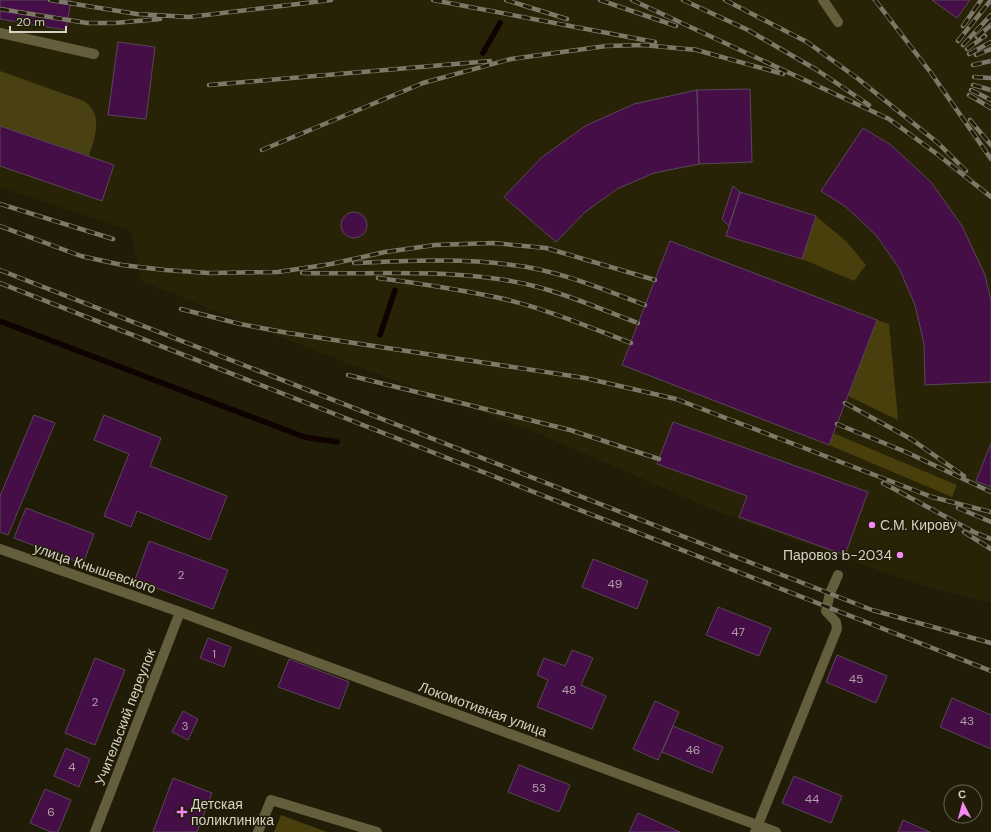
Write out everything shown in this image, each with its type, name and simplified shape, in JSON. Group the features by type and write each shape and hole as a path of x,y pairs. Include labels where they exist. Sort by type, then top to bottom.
{"street":[{"path":"823,0 838,22"},
{"path":"0,33 94,54"},
{"name":"улица Кнышевского","path":"0,550 180,612"},
{"path":"757,828 837,629 836,622 826,611 830,593 838,575"},
{"name":"Локомотивная улица","path":"180,612 757,828 776,832"},
{"name":"Учительский переулок","path":"95,832 180,612"},
{"path":"258,832 271,800 351,828 377,832"}],"shaded area":[{"path":"0,0 991,0 991,603 911,582 726,515 530,430 318,352 141,281 131,231 0,187"},
{"path":"0,71 84,101 94,113 96,119 94,141 89,156 0,126"},
{"path":"816,216 847,242 866,265 854,281 802,259"},
{"path":"877,320 889,324 898,420 848,396"},
{"path":"833,433 957,485 952,497 829,445"},
{"path":"281,815 327,832 274,832"}],"building":[{"path":"0,0 71,0 66,30 0,19"},
{"path":"932,0 970,0 957,18"},
{"path":"118,42 155,47 146,119 108,115"},
{"path":"750,89 752,162 699,164 697,90"},
{"path":"697,90 699,164 654,173 617,189 584,213 556,242 504,197 541,158 585,126 634,104"},
{"path":"0,126 114,165 102,201 0,166"},
{"path":"863,128 891,145 931,182 962,226 985,275 991,301 991,382 925,385 924,344 915,305 899,268 876,235 846,207 821,191"},
{"path":"733,186 740,192 729,226 722,219"},
{"path":"740,192 816,216 802,259 726,236"},
{"path":"354,212 363,216 367,225 363,234 354,238 345,234 341,225 345,216"},
{"path":"670,241 877,320 829,445 622,365"},
{"path":"34,415 55,423 8,535 0,532 0,496"},
{"path":"104,415 161,438 150,466 227,496 210,540 137,511 131,527 104,516 129,454 94,440"},
{"path":"673,422 868,492 845,555 739,517 747,496 657,464"},
{"path":"991,443 991,487 976,481"},
{"path":"26,508 94,534 83,564 14,538"},
{"path":"149,541 228,570 213,609 135,580"},
{"path":"593,559 648,581 637,609 582,587"},
{"path":"718,607 771,628 759,656 706,635"},
{"path":"208,638 231,647 224,667 200,658"},
{"path":"572,650 593,658 581,685 606,696 592,729 537,707 548,680 537,675 544,658 565,666"},
{"path":"837,655 887,676 876,703 826,682"},
{"path":"95,658 125,670 95,745 65,733"},
{"path":"289,659 349,682 339,709 278,687"},
{"path":"952,698 991,715 991,749 940,727"},
{"path":"655,701 679,712 658,760 633,749"},
{"path":"183,711 198,719 188,740 172,732"},
{"path":"673,726 723,747 712,773 662,752"},
{"path":"66,748 90,759 79,787 54,776"},
{"path":"519,765 570,785 559,812 508,792"},
{"path":"794,776 842,796 831,823 782,803"},
{"name":"Детская поликлиника","path":"173,778 212,793 197,832 153,832"},
{"path":"45,789 71,800 58,832 51,832 30,823"},
{"path":"638,813 680,832 629,832"},
{"path":"903,820 930,832 898,832"}],"waterway":[{"path":"483,53 500,23"},
{"path":"380,335 395,290"},
{"path":"0,321 304,437 337,442"}],"railway":[{"path":"50,0 137,14 189,17 331,0"},
{"path":"433,0 655,42"},
{"path":"506,0 567,19"},
{"path":"600,0 676,26"},
{"path":"632,0 889,119 937,154 991,197"},
{"path":"683,0 748,30 817,70 869,105"},
{"path":"725,0 807,42 857,78 938,143 966,171"},
{"path":"875,0 931,73 991,159"},
{"path":"963,26 981,0"},
{"path":"958,41 991,0"},
{"path":"0,9 87,23 115,23 160,19"},
{"path":"963,45 991,15"},
{"path":"977,37 991,25"},
{"path":"967,49 985,36"},
{"path":"969,54 991,42"},
{"path":"262,150 423,83 511,59 606,46 643,45 697,50"},
{"path":"693,49 783,74"},
{"path":"976,55 991,49"},
{"path":"209,85 490,61"},
{"path":"973,65 991,61"},
{"path":"974,77 991,78"},
{"path":"973,85 991,90"},
{"path":"971,90 991,100"},
{"path":"969,95 991,108"},
{"path":"970,120 991,145"},
{"path":"0,204 113,239"},
{"path":"0,226 81,256 122,265 165,270 209,273 278,272 331,264 385,252 435,245 493,243 546,248 655,280"},
{"path":"354,263 473,261 529,267 563,276 645,305"},
{"path":"0,270 872,610 991,643"},
{"path":"302,273 450,274 509,281 538,287 563,295 638,323"},
{"path":"378,278 422,284 512,301 564,317 631,343"},
{"path":"0,283 991,671"},
{"path":"181,309 240,324 288,333 585,378 676,399 932,497 991,512"},
{"path":"348,375 570,430 659,459"},
{"path":"845,403 911,439 964,476"},
{"path":"837,424 906,452 991,492"},
{"path":"883,483 974,532 991,539"},
{"path":"958,508 991,522"},
{"path":"964,532 991,549"}],"place":[{"name":"С.М. Кирову","path":"872,525"},
{"name":"Паровоз b-2034","path":"900,555"},
{"name":"Детская поликлиника","path":"182,812"}]}
